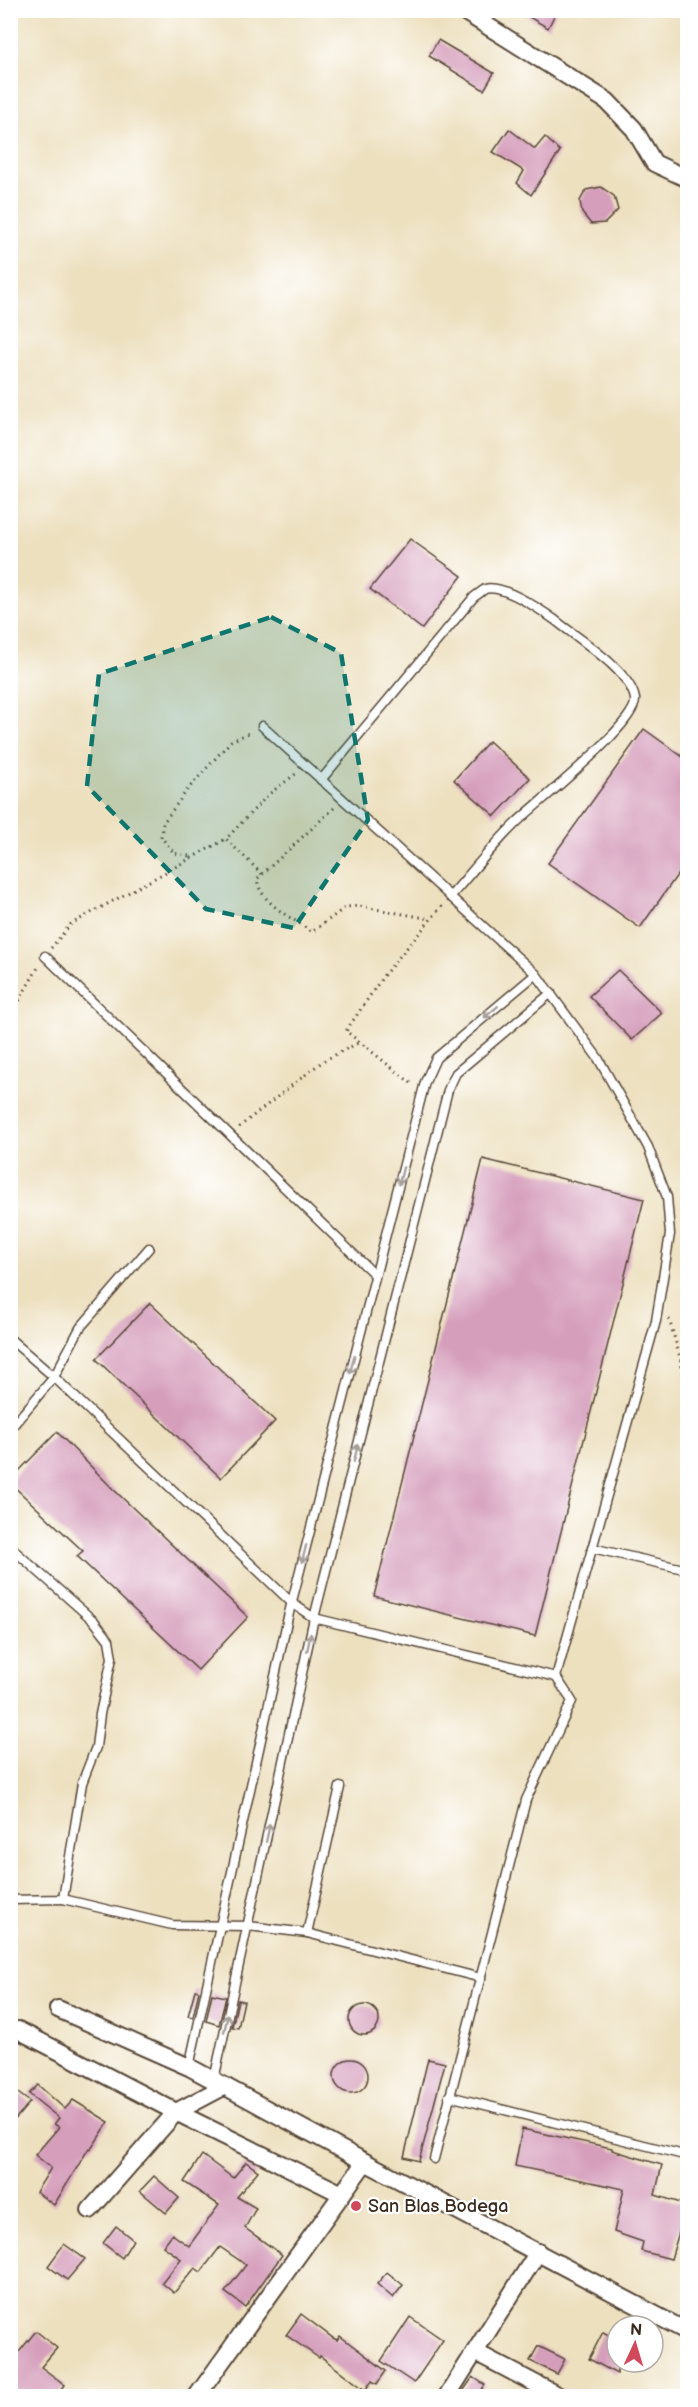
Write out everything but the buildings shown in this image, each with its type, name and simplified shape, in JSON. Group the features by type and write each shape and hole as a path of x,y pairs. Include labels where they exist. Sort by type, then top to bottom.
{"street":[{"path":"462,10 607,101 634,129 654,163 687,179"},
{"path":"58,2009 189,2067 687,2332"},
{"path":"18,2030 176,2112 342,2194"},
{"path":"90,2210 176,2112 219,2083"},
{"path":"197,2397 365,2162"},
{"path":"447,2397 538,2252"},
{"path":"475,2352 559,2397"}],"lane":[{"path":"321,780 474,597 486,589 498,590 536,606 612,666 631,686 636,702 629,717 572,776 517,823 450,897"},
{"path":"262,726 536,974 598,1058 648,1147 667,1197 670,1234 656,1321 556,1677"},
{"path":"45,956 375,1275"},
{"path":"189,2067 292,1603 422,1092 436,1058 536,974"},
{"path":"219,2083 248,1926 314,1618 448,1090 456,1073 551,993"},
{"path":"10,1429 54,1377 80,1328 149,1248"},
{"path":"10,1339 54,1377 292,1603 314,1618 556,1677 572,1701 526,1800 434,2159"},
{"path":"10,1544 16,1552 94,1621 109,1640 112,1658 100,1714 96,1747 82,1783 63,1899"},
{"path":"592,1548 687,1570"},
{"path":"308,1933 340,1787"},
{"path":"10,1900 63,1899 172,1925 248,1926 308,1933 481,1978"},
{"path":"449,2096 687,2156"}],"path":[{"path":"191,857 174,853 161,837 163,823 188,789 231,741 262,726"},
{"path":"10,1023 21,997 45,956 70,924 226,840 269,794 306,766"},
{"path":"343,800 257,879 258,889 273,906 312,932 346,907 359,906 431,919"},
{"path":"226,840 262,874"},
{"path":"422,1092 346,1031 384,975 450,897"},
{"path":"230,1135 323,1061 360,1042"},
{"path":"661,1292 680,1357 687,1400"}],"highlighted area":[{"path":"271,617 341,653 368,820 294,928 206,909 87,786 99,674"}],"place":[{"name":"San Blas Bodega","path":"356,2206"}]}
